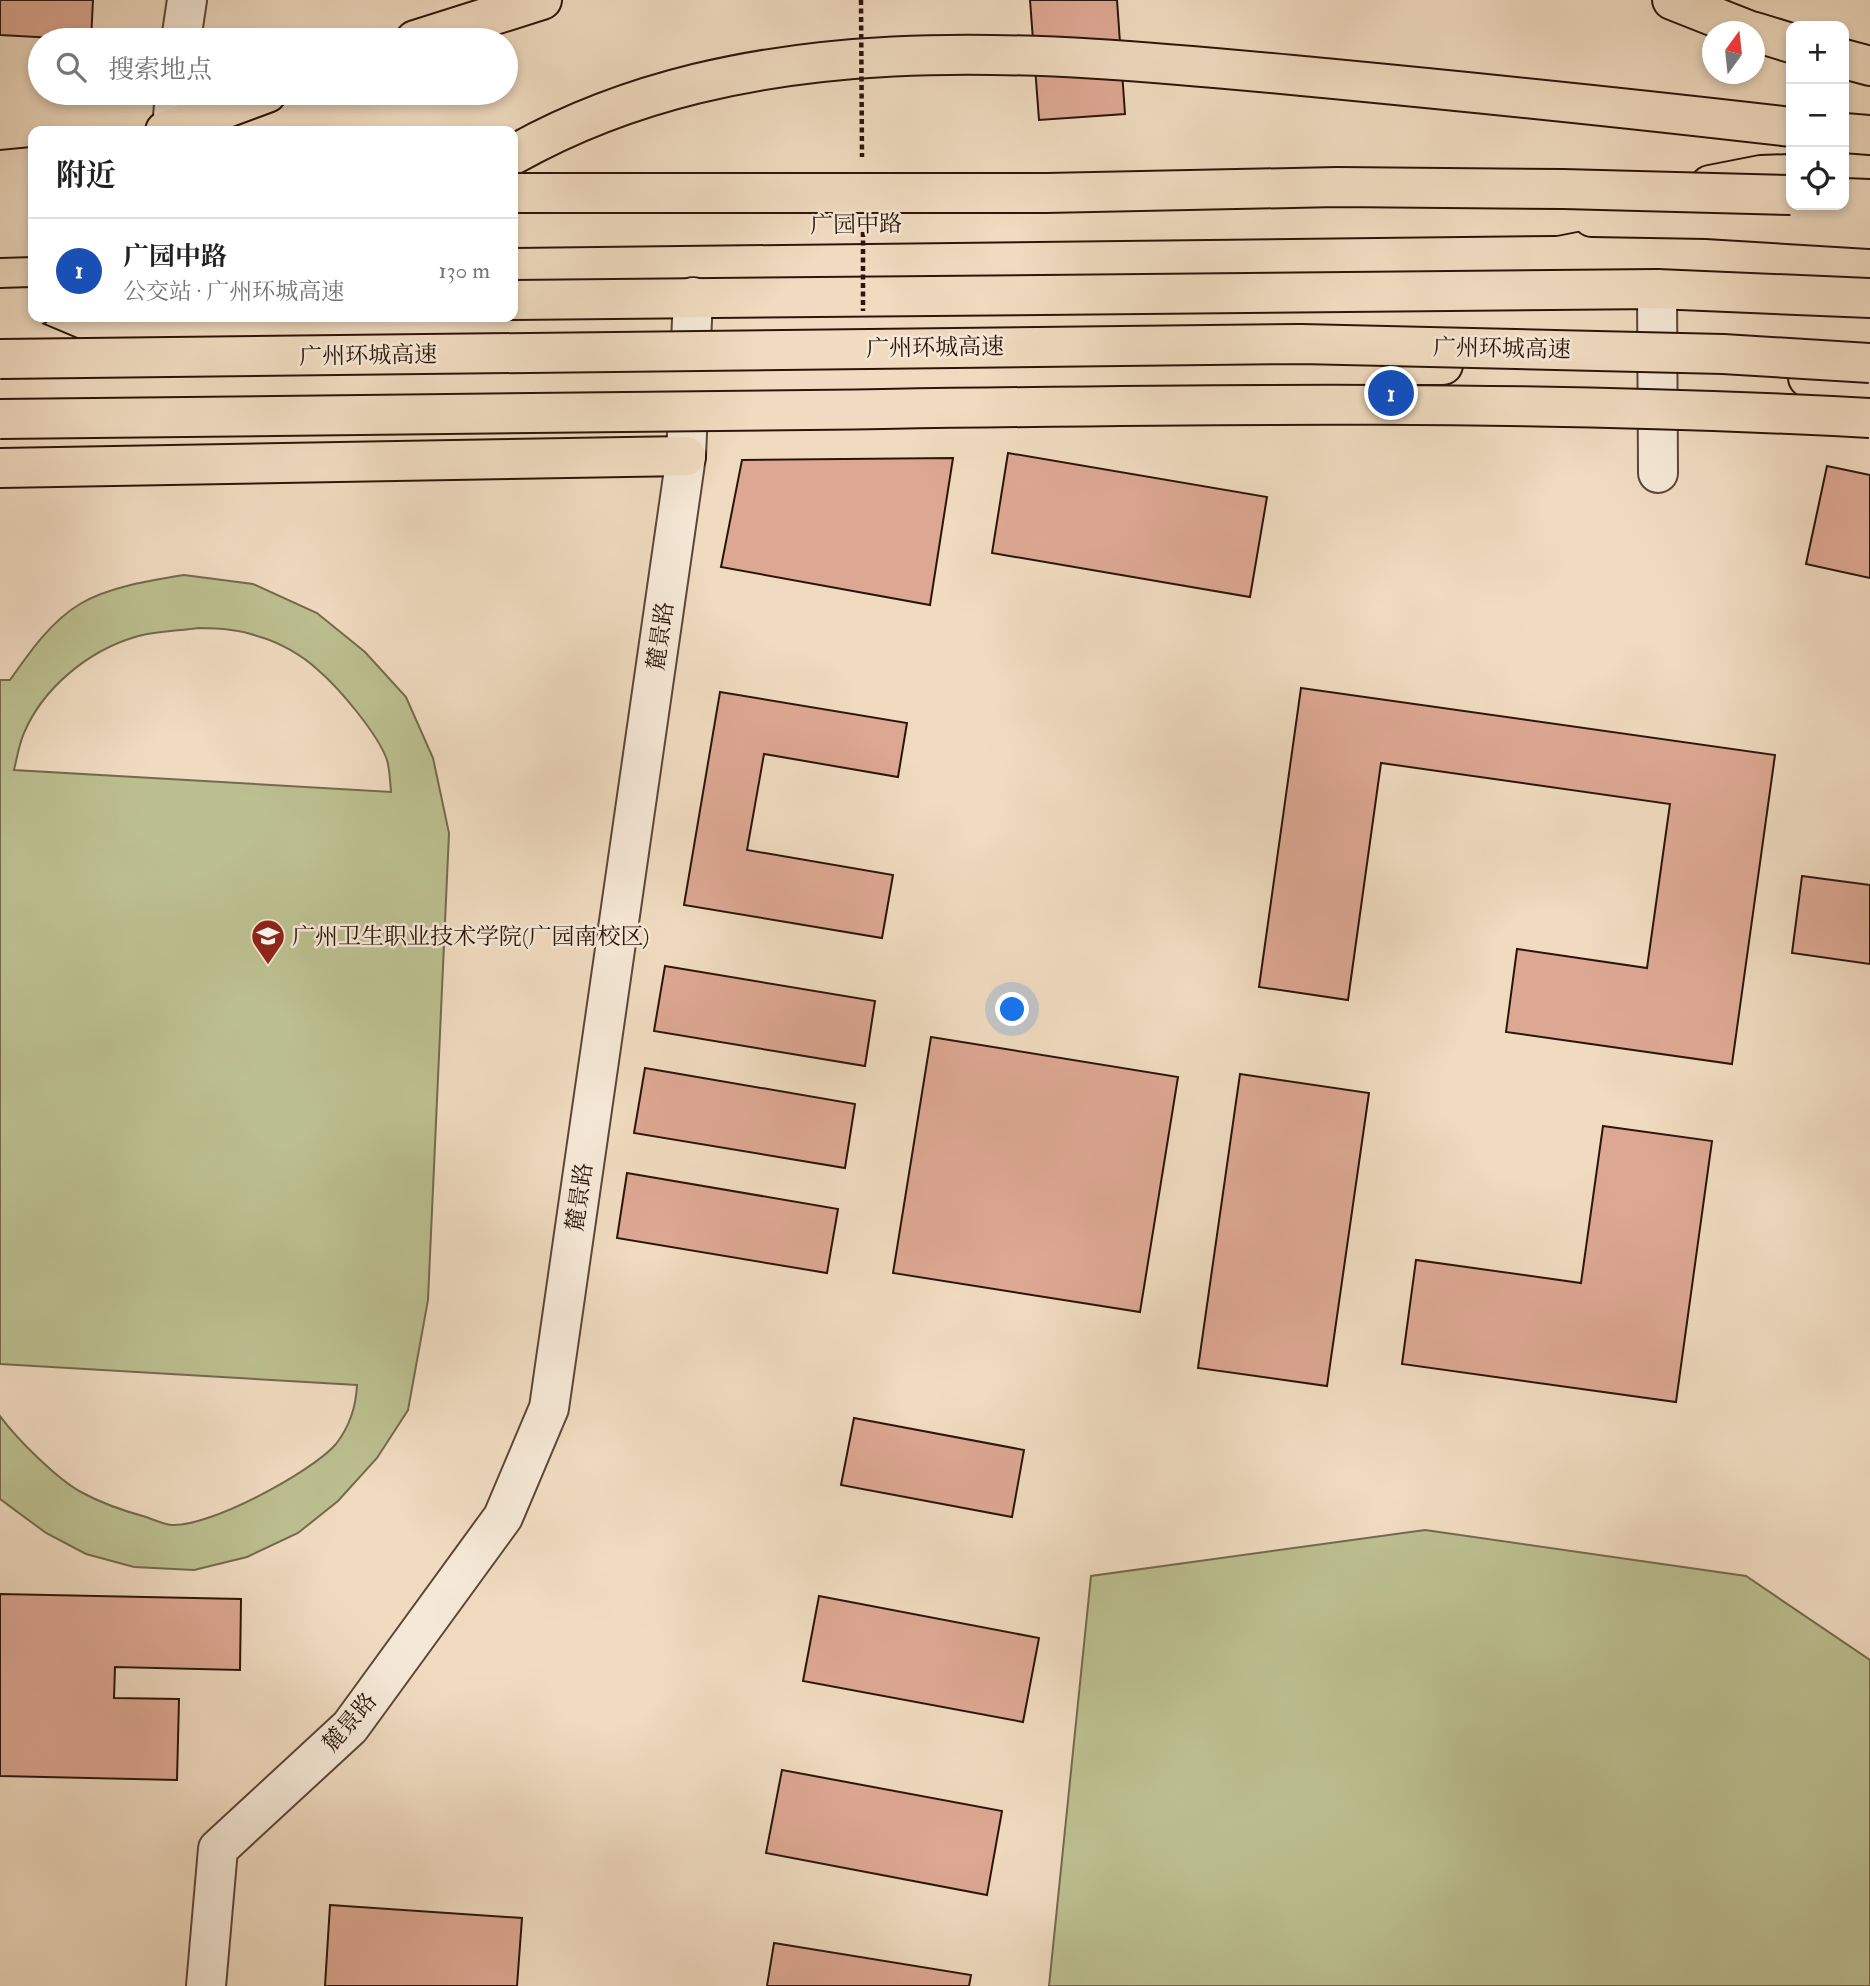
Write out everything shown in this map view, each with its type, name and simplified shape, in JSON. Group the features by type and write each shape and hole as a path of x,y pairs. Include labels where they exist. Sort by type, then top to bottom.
{"main road":[{"path":"453,28 542,0"},
{"path":"1672,0 1726,21"},
{"path":"1765,35 1786,42"},
{"path":"518,152 548,135 641,97 744,72 850,59 967,55 1112,58 1545,99 1786,126"},
{"path":"1849,60 1870,66"},
{"path":"172,121 226,105"},
{"path":"0,170 28,167"},
{"path":"1849,173 1870,174"},
{"path":"1555,216 1761,175 1786,174"},
{"path":"518,193 1032,193 1350,187 1563,188 1786,195"},
{"path":"1849,198 1870,199"},
{"path":"0,200 28,200"},
{"name":"广园中路","path":"518,229 1555,216 1707,219 1870,229"},
{"path":"0,238 28,237"},
{"path":"518,300 1657,289 1870,299"},
{"path":"0,307 28,307"},
{"path":"0,327 140,386"},
{"name":"广州环城高速","path":"0,359 1301,344 1709,353 1870,363"},
{"path":"0,387 1274,365 1530,365 1870,383"},
{"path":"0,419 1277,403 1615,407 1870,418"},
{"path":"0,468 686,456"}],"street":[{"path":"183,28 187,0"},
{"path":"1657,289 1658,473"},
{"name":"麓景路","path":"206,1986 218,1849 350,1727 503,1517 549,1408 686,456 693,297"}],"green space":[{"path":"184,575 253,584 317,613 365,652 406,697 433,758 449,833 428,1300 408,1410 377,1458 338,1501 298,1533 247,1557 194,1570 134,1567 86,1554 46,1533 0,1499 0,1416 38,1458 71,1486 113,1506 171,1525 188,1524 233,1508 305,1469 336,1444 349,1423 355,1401 357,1385 0,1364 0,680 10,680 50,628 80,604 117,589","holes":["199,628 236,630 265,639 290,650 318,670 347,700 382,749 387,760 391,792 14,770 22,737 32,717 69,673 100,652 135,637"]},
{"path":"1425,1530 1746,1576 1870,1660 1870,1986 1049,1986 1091,1576"}],"building":[{"path":"0,0 93,0 92,28 28,28 28,37 0,35"},
{"path":"1030,0 1117,0 1125,114 1039,120"},
{"path":"1008,453 1267,497 1250,597 992,553"},
{"path":"953,458 930,605 721,567 742,460"},
{"path":"1827,466 1870,475 1870,578 1806,564"},
{"path":"1301,688 1775,755 1732,1064 1506,1032 1517,949 1647,968 1670,804 1381,763 1348,1000 1259,987"},
{"path":"720,692 907,723 898,777 764,754 747,850 893,875 882,938 684,905"},
{"path":"1802,876 1870,885 1870,964 1792,953"},
{"path":"665,966 875,1001 865,1066 654,1031"},
{"path":"931,1037 1178,1077 1140,1312 893,1273"},
{"path":"645,1068 855,1104 845,1168 634,1133"},
{"path":"1240,1074 1369,1093 1327,1386 1198,1368"},
{"path":"1603,1126 1712,1141 1676,1402 1402,1364 1416,1260 1581,1283"},
{"path":"627,1173 838,1209 827,1273 617,1238"},
{"path":"854,1418 1024,1450 1012,1517 841,1485"},
{"path":"0,1594 241,1599 240,1670 115,1667 114,1698 179,1699 177,1780 0,1776"},
{"path":"819,1596 1039,1638 1023,1722 803,1681"},
{"path":"782,1770 1002,1811 987,1895 766,1853"},
{"path":"330,1905 522,1918 517,1986 325,1986"},
{"path":"774,1943 971,1975 969,1986 767,1986"}],"place":[{"name":"广园中路","path":"1391,393"},
{"name":"广州卫生职业技术学院(广园南校区)","path":"268,966"}]}
